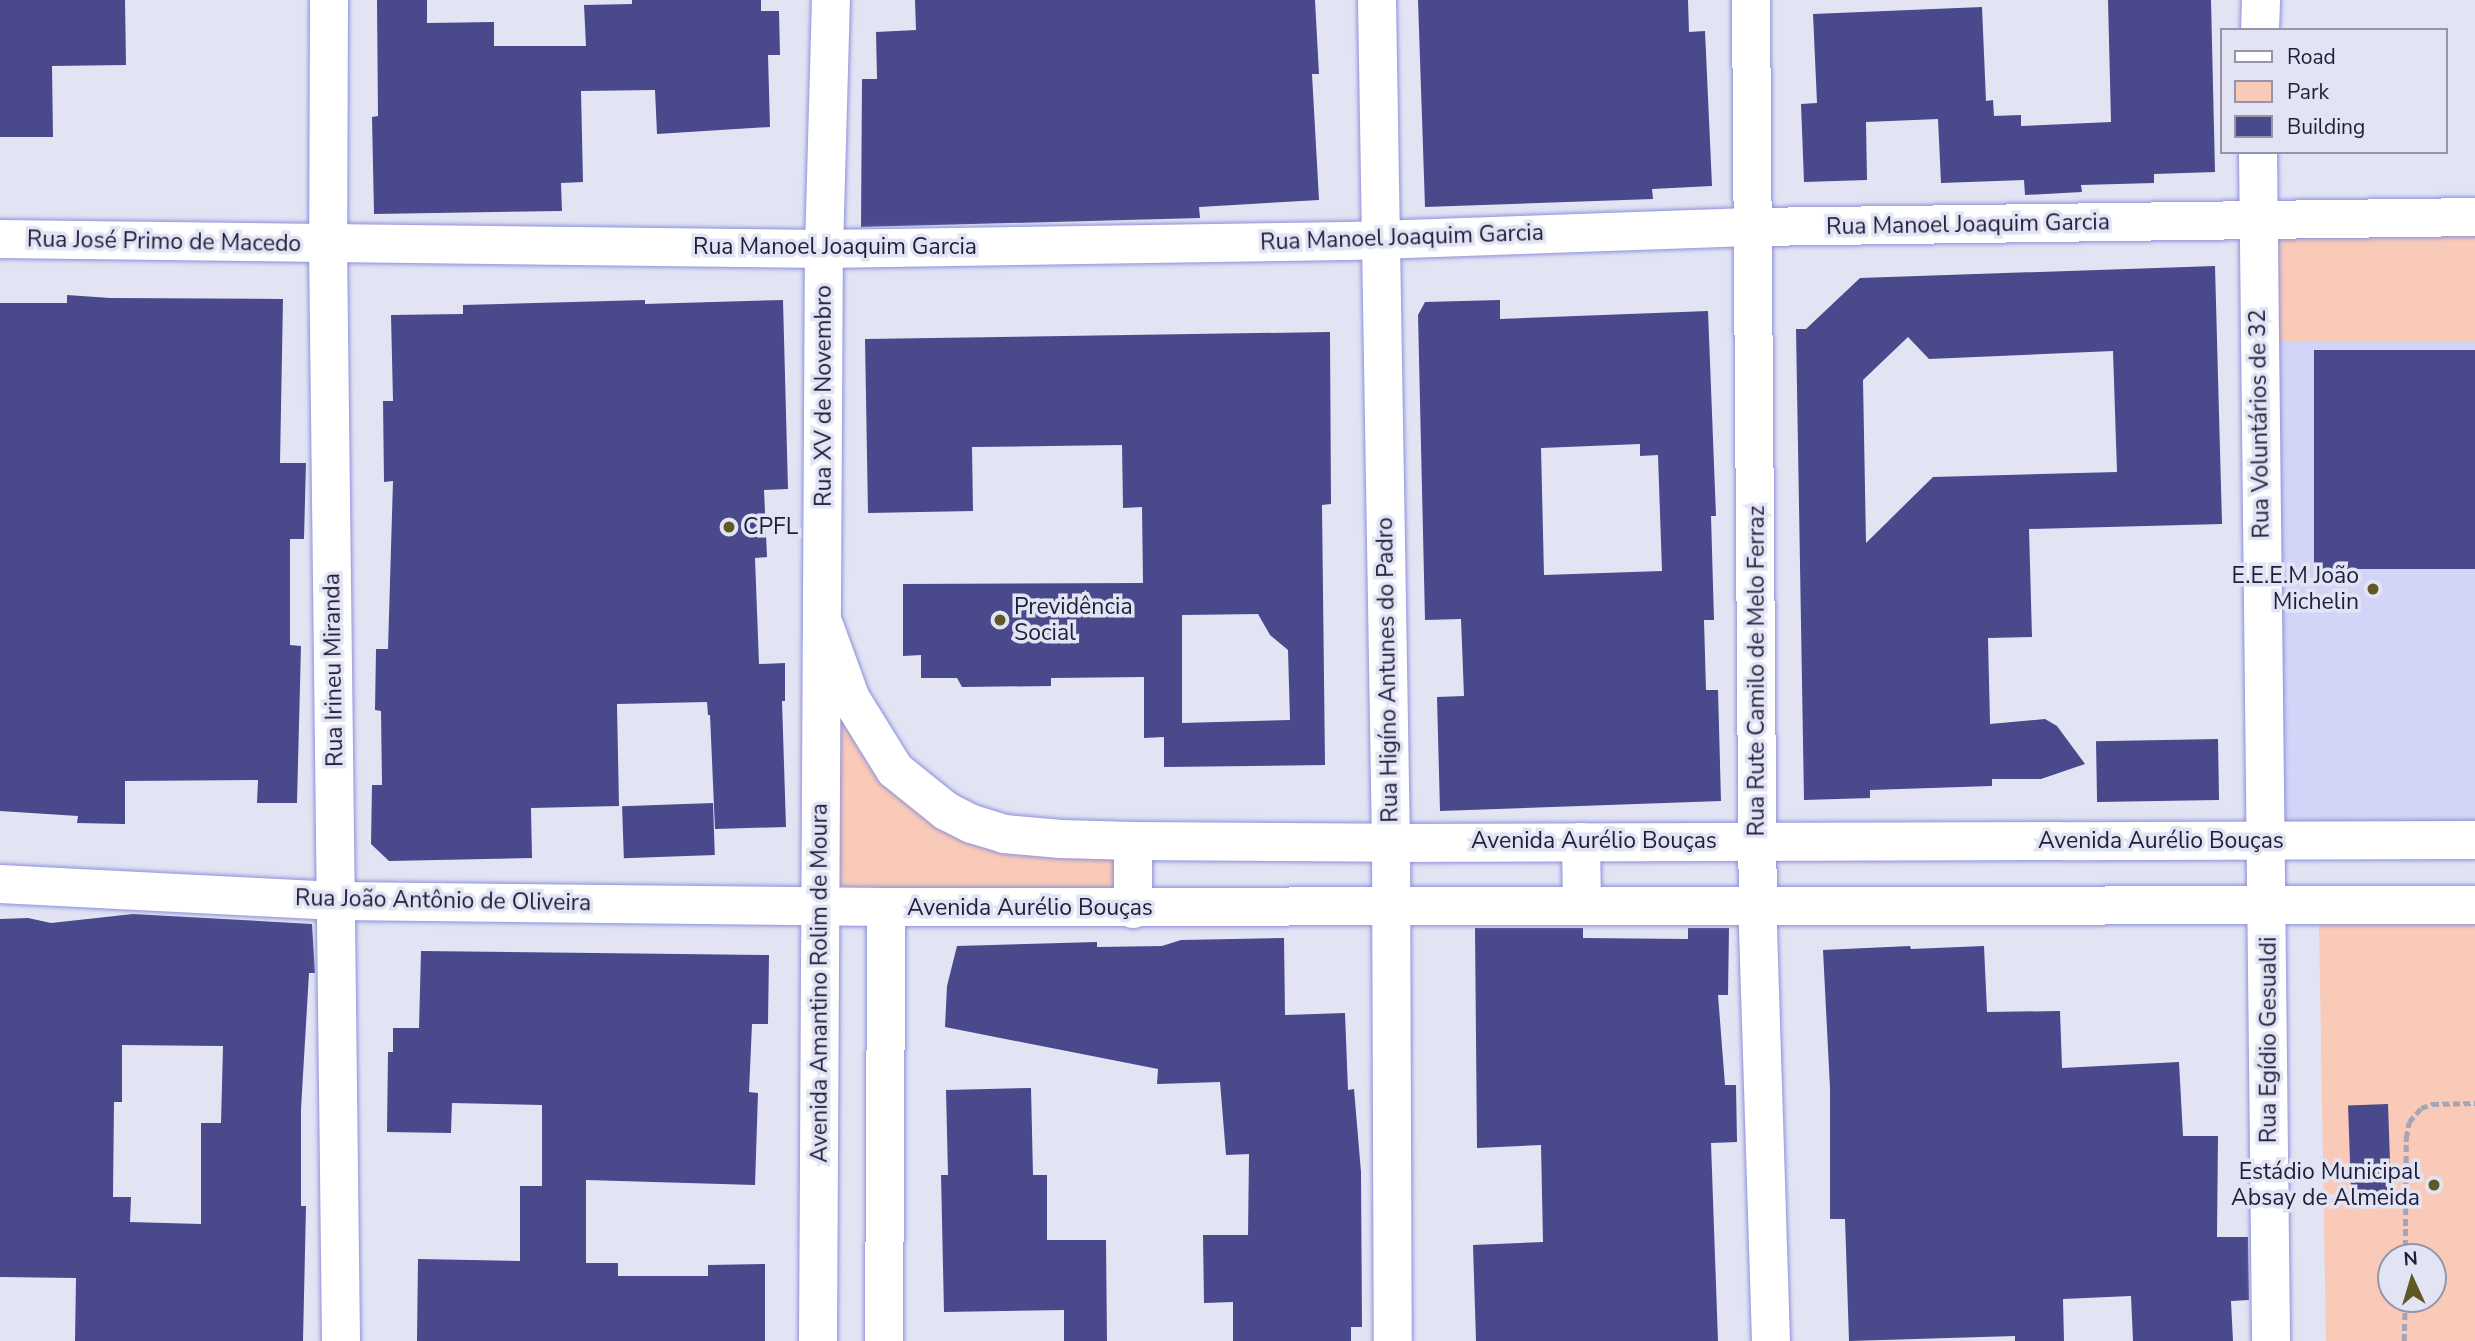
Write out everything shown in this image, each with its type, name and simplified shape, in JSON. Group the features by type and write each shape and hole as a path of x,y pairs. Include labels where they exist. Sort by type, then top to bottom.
{"street":[{"name":"Rua Irineu Miranda","path":"329,0 328,245 341,1341"},
{"name":"Rua XV de Novembro","path":"824,625 824,249 831,0"},
{"name":"Rua Higíno Antunes do Padro","path":"1377,0 1391,843 1393,1341"},
{"name":"Rua Rute Camilo de Melo Ferraz","path":"1751,0 1758,904 1771,1341"},
{"path":"2260,28 2261,0"},
{"name":"Rua Voluntários de 32","path":"2258,154 2267,906"},
{"name":"Rua Manoel Joaquim Garcia","path":"328,245 824,249 1382,239 1753,227 2475,217"},
{"name":"Rua José Primo de Macedo","path":"0,239 328,245"},
{"name":"Avenida Aurélio Bouças","path":"824,625 838,668 864,721 895,770 924,796 972,824 1004,834 1133,841 1391,843 2475,840"},
{"name":"Avenida Amantino Rolim de Moura","path":"818,1341 819,907 824,625"},
{"path":"1133,841 1133,909"},
{"path":"1581,842 1582,905"},
{"name":"Rua João Antônio de Oliveira","path":"0,884 337,901 887,907"},
{"name":"Avenida Aurélio Bouças","path":"887,907 1133,909 1391,905 2475,905"},
{"name":"Rua Egídio Gesualdi","path":"2267,906 2271,1341"},
{"path":"884,1341 887,907"}],"path":[{"path":"2405,1243 2406,1138 2409,1122 2421,1108 2432,1104 2475,1103"},
{"path":"2404,1341 2405,1313"}],"shaded area":[{"name":"E.E.E.M João Michelin","path":"2266,225 2475,225 2475,833 2266,833"}],"green space":[{"path":"2266,225 2475,225 2475,342 2266,342"},
{"path":"829,662 903,790 1126,847 1126,903 825,900"},
{"path":"2475,918 2475,1341 2326,1341 2319,921"}],"building":[{"path":"0,0 125,0 126,65 52,66 53,137 0,137"},
{"path":"377,0 427,0 427,23 494,22 494,46 586,46 584,5 632,4 632,0 761,0 761,11 779,11 780,55 768,55 770,127 657,134 655,90 581,91 583,182 561,183 562,211 374,214 372,117 378,116"},
{"path":"915,0 1315,0 1319,74 1312,74 1319,200 1199,207 1200,218 861,227 862,79 877,79 876,32 916,30"},
{"path":"1418,0 1688,0 1689,32 1705,31 1712,186 1652,189 1653,199 1425,207"},
{"path":"2108,0 2211,0 2215,172 2154,174 2154,183 2081,185 2082,192 2025,195 2024,180 1941,183 1938,119 1866,122 1867,180 1804,182 1801,104 1817,103 1813,14 1982,7 1986,101 1993,100 1994,116 2021,115 2021,126 2111,122"},
{"path":"2215,266 2222,524 2029,529 2032,637 1988,638 1990,724 2045,719 2057,726 2085,764 2041,779 1992,779 1992,786 1870,790 1870,798 1804,800 1796,329 1806,329 1860,278","holes":["1908,337 1929,359 2113,351 2117,472 1933,477 1866,543 1863,380"]},
{"path":"67,295 110,298 283,299 280,463 306,463 304,539 290,539 290,645 301,646 297,803 257,803 258,780 125,781 125,824 77,823 78,816 0,811 0,303 67,303"},
{"path":"645,300 645,304 783,300 788,489 764,490 767,557 755,558 759,664 785,663 785,701 782,701 786,827 715,829 710,715 707,702 617,704 619,806 531,808 532,858 389,861 371,844 372,785 382,785 381,711 375,710 376,649 388,649 393,481 384,482 383,401 393,401 391,315 463,314 463,305"},
{"path":"1500,300 1500,319 1708,311 1716,516 1711,516 1714,620 1704,620 1706,690 1718,690 1721,801 1440,811 1437,697 1464,696 1461,619 1425,620 1418,315 1425,302","holes":["1640,444 1640,456 1658,455 1662,571 1544,575 1541,448"]},
{"path":"1330,332 1331,504 1322,505 1325,765 1164,767 1164,737 1144,738 1144,677 1051,678 1051,686 962,687 957,678 921,678 921,655 903,656 903,584 1143,583 1142,507 1123,508 1122,445 972,447 973,511 868,513 865,339","holes":["1258,614 1270,635 1288,650 1290,720 1182,723 1182,615"]},
{"path":"2314,350 2475,350 2475,569 2314,569"},
{"path":"2218,739 2219,800 2097,802 2096,741"},
{"path":"713,803 715,855 624,858 622,806"},
{"path":"133,914 312,924 315,973 309,973 301,1109 301,1206 306,1206 303,1341 75,1341 76,1278 0,1277 0,919 28,918 51,923","holes":["122,1045 223,1046 221,1123 201,1123 201,1224 130,1222 131,1197 113,1197 114,1102 122,1102"]},
{"path":"1475,928 1583,928 1583,938 1688,939 1688,928 1729,928 1728,995 1718,995 1725,1085 1736,1085 1737,1142 1711,1143 1718,1341 1476,1341 1473,1245 1543,1242 1541,1145 1477,1148"},
{"path":"1284,938 1285,1015 1345,1013 1348,1090 1354,1089 1361,1172 1362,1327 1351,1327 1351,1341 1233,1341 1233,1302 1204,1303 1203,1235 1248,1235 1249,1154 1226,1155 1220,1082 1157,1084 1158,1069 945,1027 947,986 957,946 1097,942 1097,947 1162,946 1181,940"},
{"path":"1910,946 1911,949 1984,946 1987,1012 2060,1011 2062,1068 2179,1062 2183,1136 2218,1136 2217,1237 2248,1237 2249,1300 2231,1301 2233,1341 2133,1341 2131,1296 2063,1299 2064,1341 2015,1341 2015,1336 1849,1341 1845,1219 1830,1219 1830,1088 1823,950"},
{"path":"421,951 769,955 768,1024 752,1024 749,1092 758,1093 755,1185 586,1180 586,1263 618,1263 618,1276 708,1276 708,1265 765,1264 765,1341 417,1341 418,1259 520,1261 520,1186 542,1186 542,1105 452,1103 451,1133 387,1132 388,1052 393,1052 393,1028 419,1028"},
{"path":"1031,1088 1033,1175 1047,1175 1047,1240 1106,1240 1107,1341 1064,1341 1064,1310 944,1312 941,1175 948,1175 946,1090"},
{"path":"2388,1104 2392,1207 2352,1208 2348,1105"}],"place":[{"name":"CPFL","path":"729,527"},
{"name":"E.E.E.M João Michelin","path":"2373,589"},
{"name":"Previdência Social","path":"1000,620"},
{"name":"Estádio Municipal Absay de Almeida","path":"2434,1185"}]}
